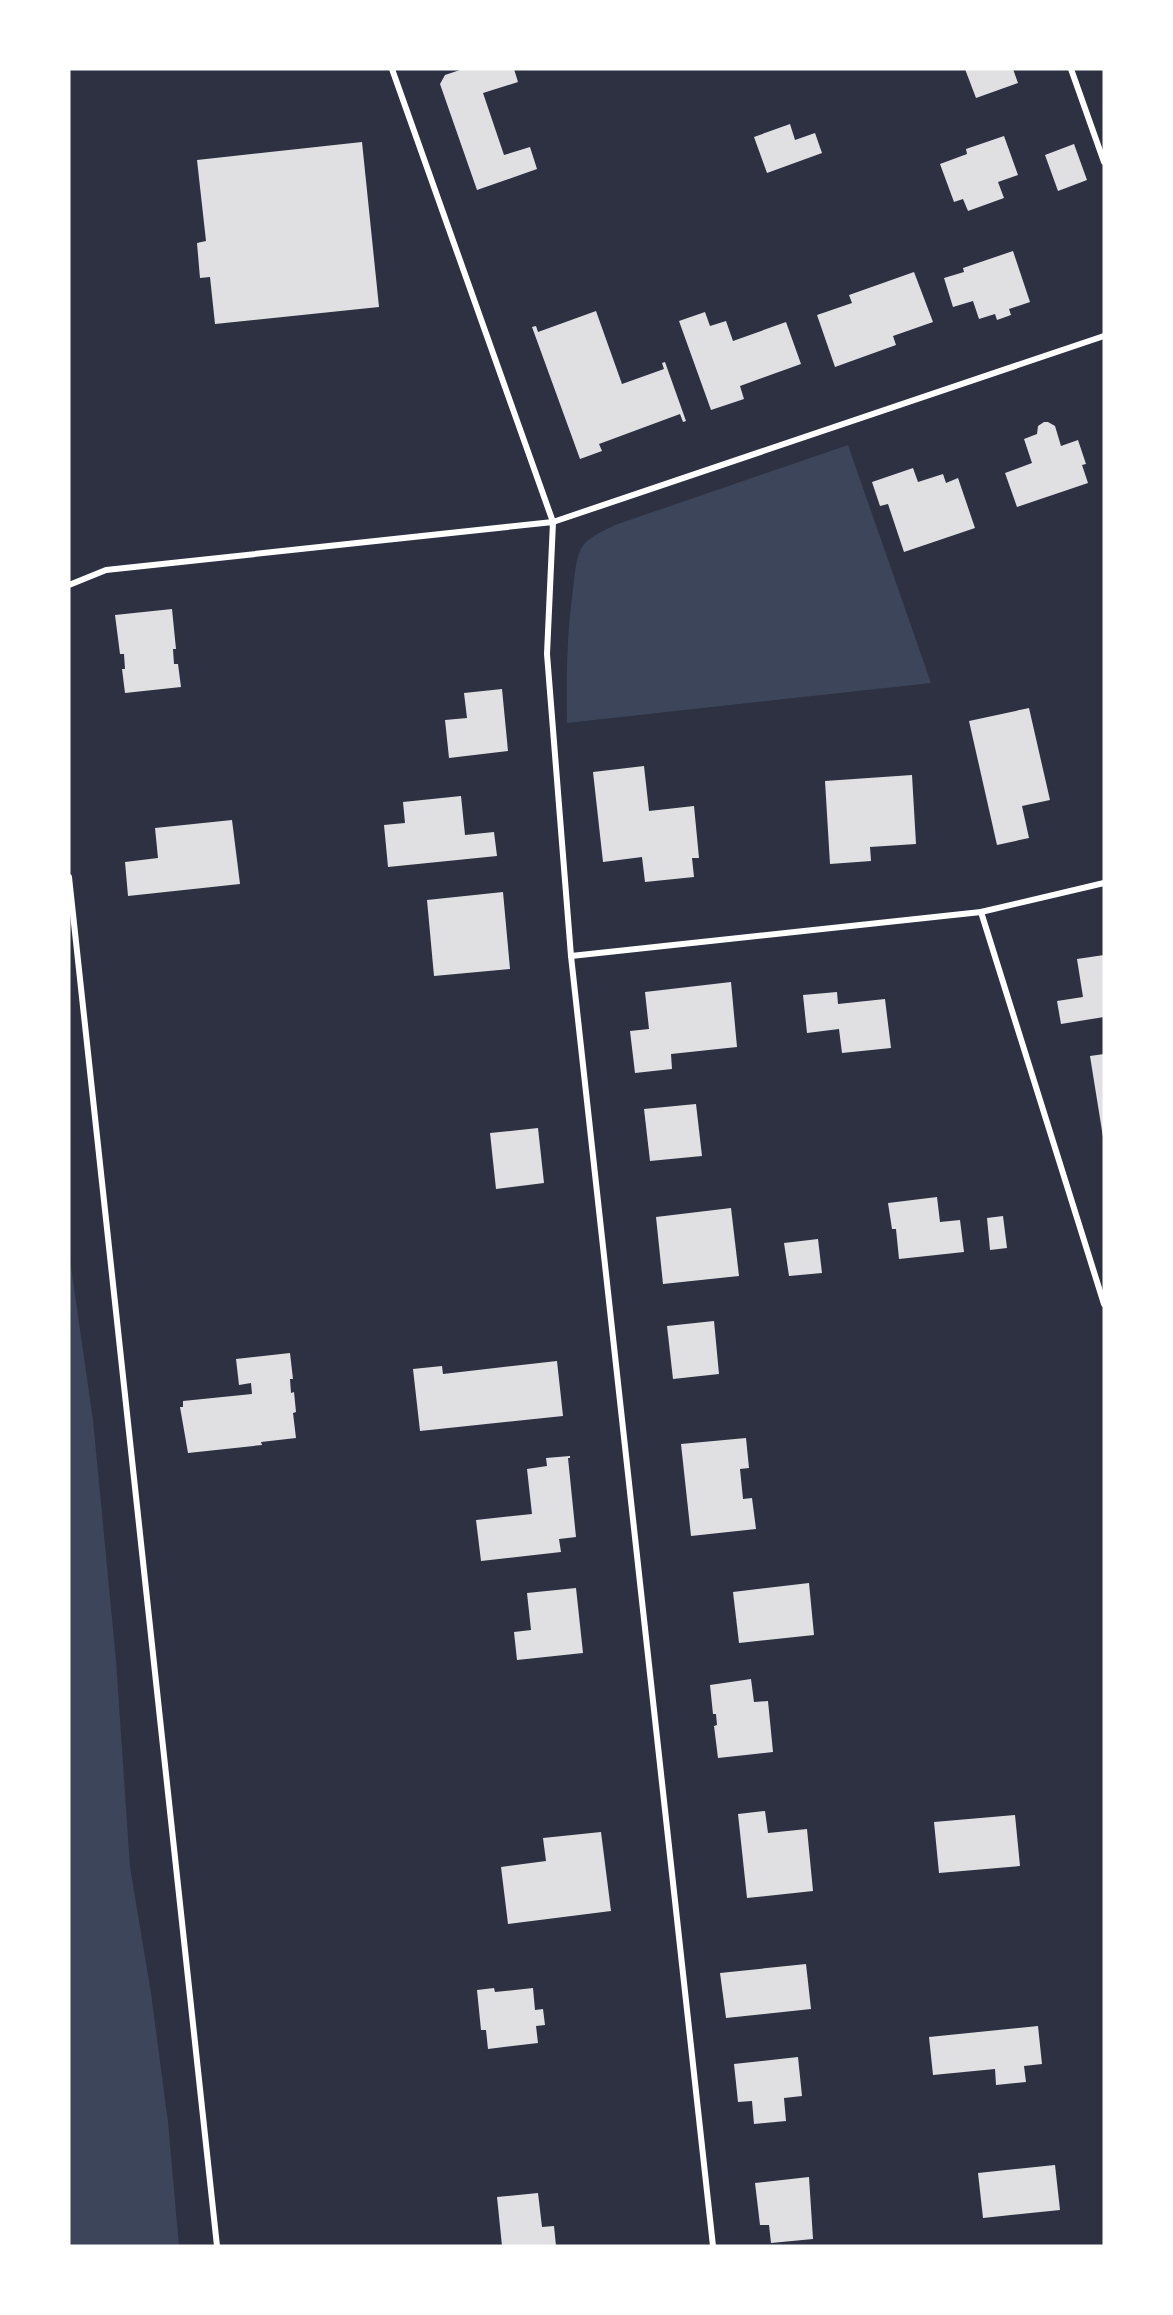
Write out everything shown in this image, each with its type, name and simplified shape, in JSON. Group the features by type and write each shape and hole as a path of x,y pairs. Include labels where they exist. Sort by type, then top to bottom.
{"street":[{"path":"392,69 554,522 547,654 571,956 713,2246"},
{"path":"1071,69 1104,162"},
{"path":"69,585 106,570 554,522 1104,336"},
{"path":"69,877 217,2246"},
{"path":"571,956 981,912 1104,883"},
{"path":"981,912 1104,1304"}],"shaded area":[{"path":"848,445 931,683 567,723 567,656 571,606 578,558 587,541 615,525"},
{"path":"69,1253 93,1420 116,1660 130,1867 151,1993 168,2122 179,2246 69,2246"}],"building":[{"path":"463,69 514,69 518,82 483,93 504,155 530,147 537,169 477,190 440,84 445,75"},
{"path":"965,69 1013,69 1018,83 976,98"},
{"path":"790,124 795,140 815,133 822,153 767,173 754,137"},
{"path":"1004,136 1018,175 998,182 1004,198 968,211 963,199 954,202 940,164 967,154 966,149"},
{"path":"362,142 379,307 215,324 210,277 200,278 197,243 206,241 197,160"},
{"path":"1074,144 1087,180 1058,191 1045,155"},
{"path":"1013,251 1030,302 1009,309 1011,315 997,320 995,314 979,319 973,301 953,307 944,278 964,272 963,268"},
{"path":"914,272 933,322 893,336 896,345 835,367 817,315 852,303 849,295"},
{"path":"596,311 622,384 664,369 662,363 665,362 686,421 683,422 680,414 599,444 602,451 580,459 532,327 536,326 538,332"},
{"path":"705,312 710,326 726,321 733,341 786,322 801,364 740,386 744,399 711,410 679,321"},
{"path":"1048,422 1055,426 1061,446 1078,440 1086,464 1082,465 1088,483 1017,507 1005,473 1032,463 1024,439 1037,434 1038,426"},
{"path":"913,468 918,482 943,474 946,483 958,478 975,528 904,552 888,504 880,506 872,482"},
{"path":"172,609 176,649 173,649 174,664 178,664 181,687 125,693 122,669 125,669 124,654 120,654 115,615"},
{"path":"502,689 508,751 449,758 445,720 467,718 464,693"},
{"path":"1029,708 1050,800 1022,806 1029,838 997,845 969,721"},
{"path":"644,766 649,811 694,806 699,858 692,858 694,877 645,882 642,857 603,862 593,772"},
{"path":"912,775 916,844 870,847 871,861 830,864 825,781"},
{"path":"461,796 465,835 494,832 497,856 388,867 384,825 405,823 403,802"},
{"path":"232,820 240,884 128,896 125,862 158,858 155,828"},
{"path":"503,892 510,969 434,976 427,900"},
{"path":"1104,955 1104,1017 1061,1024 1057,1001 1083,997 1077,959"},
{"path":"731,982 737,1047 671,1054 672,1069 635,1073 630,1031 649,1029 645,992"},
{"path":"837,992 838,1004 885,999 891,1048 842,1053 839,1029 807,1033 803,995"},
{"path":"1104,1054 1104,1137 1103,1137 1090,1056"},
{"path":"696,1104 702,1156 650,1161 644,1109"},
{"path":"538,1128 544,1183 496,1189 490,1133"},
{"path":"937,1197 940,1222 960,1220 964,1252 899,1259 896,1229 892,1229 888,1203"},
{"path":"731,1208 739,1276 663,1284 656,1217"},
{"path":"1003,1216 1007,1248 990,1250 987,1218"},
{"path":"818,1239 822,1273 789,1276 784,1243"},
{"path":"714,1321 719,1374 673,1379 667,1326"},
{"path":"290,1353 293,1379 290,1379 291,1393 294,1392 296,1412 293,1413 296,1438 261,1442 262,1445 188,1453 180,1407 183,1407 183,1401 252,1394 251,1383 239,1385 236,1359"},
{"path":"557,1361 563,1416 420,1431 413,1369 442,1366 443,1374"},
{"path":"746,1438 749,1468 740,1469 743,1499 752,1498 756,1529 691,1536 681,1444"},
{"path":"570,1456 568,1458 576,1537 559,1539 561,1552 481,1561 476,1520 532,1514 527,1469 547,1466 546,1458"},
{"path":"809,1583 814,1635 739,1643 733,1592"},
{"path":"576,1588 583,1653 517,1660 514,1632 531,1630 527,1593"},
{"path":"751,1679 754,1702 768,1701 773,1752 718,1758 714,1726 717,1725 716,1714 713,1714 710,1685"},
{"path":"765,1811 768,1833 807,1829 813,1891 747,1898 738,1814"},
{"path":"1015,1815 1020,1866 939,1873 934,1822"},
{"path":"601,1832 611,1911 508,1924 501,1867 546,1861 543,1838"},
{"path":"806,1964 811,2009 726,2018 720,1973"},
{"path":"494,1988 495,1992 533,1988 535,2010 543,2009 545,2025 536,2026 538,2043 488,2049 486,2030 481,2030 477,1990"},
{"path":"1038,2026 1042,2064 1024,2066 1026,2082 996,2085 995,2069 933,2075 929,2037"},
{"path":"798,2057 802,2096 784,2098 786,2121 754,2124 752,2101 738,2102 734,2064"},
{"path":"1055,2165 1060,2210 983,2218 978,2173"},
{"path":"809,2177 813,2239 771,2243 769,2225 760,2225 755,2183"},
{"path":"538,2193 542,2227 554,2226 556,2246 502,2246 497,2197"}]}
